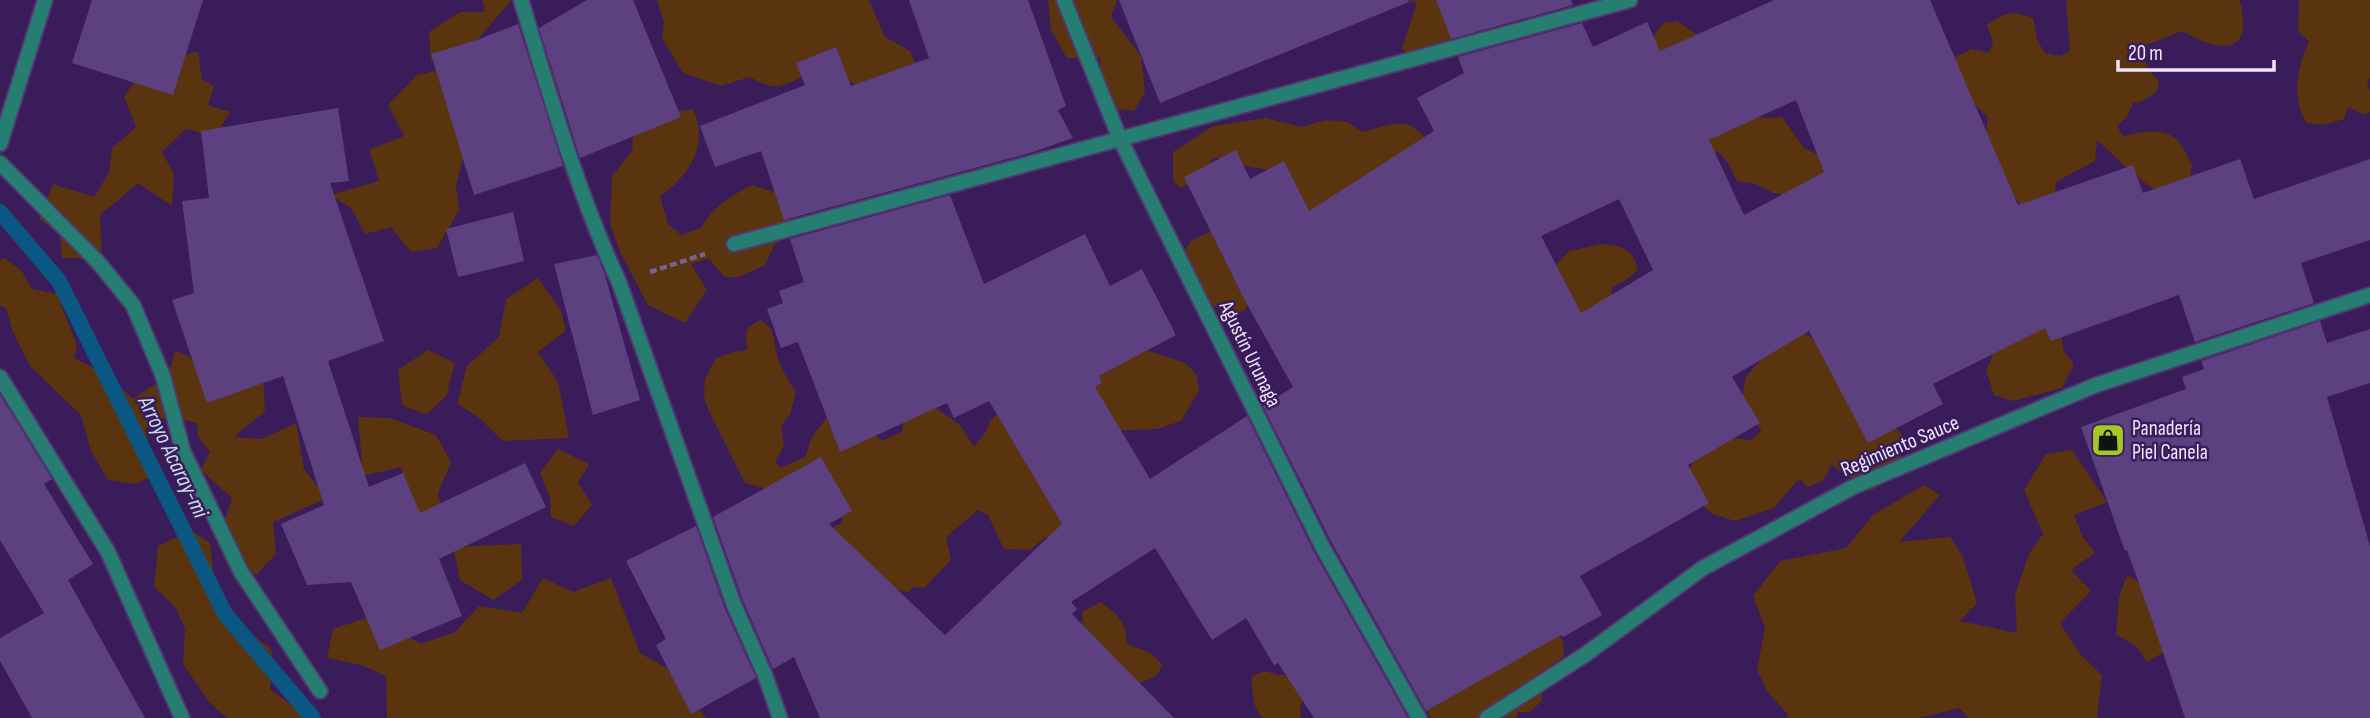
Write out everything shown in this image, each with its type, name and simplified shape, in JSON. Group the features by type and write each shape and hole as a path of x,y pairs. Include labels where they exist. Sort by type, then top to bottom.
{"street":[{"path":"0,144 45,0"},
{"path":"522,0 572,164 619,282 734,605 765,675 780,718"},
{"name":"Agustín Urunaga","path":"1064,0 1121,139 1323,548 1419,718"},
{"path":"734,244 1630,0"},
{"path":"0,163 98,262 133,305 163,376 183,451 241,572 320,691"},
{"name":"Regimiento Sauce","path":"1488,718 1586,654 1703,568 1853,487 2096,386 2370,295"},
{"path":"0,377 108,552 182,718"}],"path":[{"path":"619,282 734,244"}],"shaded area":[{"path":"482,0 512,0 477,40 431,62 429,32 460,12 485,12"},
{"path":"657,0 869,0 885,37 910,51 918,72 861,91 835,68 779,86 767,85 750,77 721,86 683,73 662,38 664,23"},
{"path":"1048,0 1117,0 1111,17 1141,56 1145,92 1134,111 1104,107 1100,58 1067,58 1051,30"},
{"path":"1409,0 1445,0 1456,27 1444,56 1420,65 1402,48 1417,3"},
{"path":"2066,0 2239,0 2242,34 2237,42 2220,46 2182,31 2147,45 2143,57 2151,73 2159,81 2157,91 2141,102 2133,103 2127,117 2117,126 2123,136 2158,132 2177,140 2192,164 2189,183 2164,195 2137,177 2097,140 2095,161 2056,182 2053,206 2035,221 2006,187 1986,133 1988,117 1965,96 1952,59 1972,49 1989,53 1993,42 1987,25 2004,15 2014,13 2033,18 2038,42 2045,53 2060,56 2070,51"},
{"path":"2299,0 2370,0 2370,78 2367,80 2370,112 2365,115 2348,107 2344,119 2323,125 2307,123 2297,93 2301,61 2309,42 2298,31"},
{"path":"1677,21 1720,50 1739,114 1782,117 1804,148 1827,159 1861,140 1798,196 1774,193 1753,183 1737,181 1718,151 1706,161 1643,51 1663,23"},
{"path":"198,51 202,80 214,86 208,105 230,112 215,136 186,129 162,152 174,174 172,206 138,183 100,215 102,258 62,258 60,235 39,219 53,184 94,197 109,173 112,148 136,127 124,97 142,70"},
{"path":"439,70 471,126 456,185 459,210 437,248 411,252 391,227 365,234 351,208 330,195 379,181 369,150 404,136 388,105 417,75"},
{"path":"693,109 699,134 694,158 680,179 660,196 668,224 681,235 701,228 723,203 752,185 783,195 790,206 788,235 774,245 765,265 739,277 725,277 708,258 691,264 707,290 685,323 648,305 621,254 610,224 612,176 632,151 634,126 655,116"},
{"path":"1266,118 1302,127 1325,120 1348,122 1362,132 1386,125 1403,124 1418,131 1435,150 1252,298 1244,311 1229,317 1191,288 1178,262 1191,241 1221,226 1284,172 1214,157 1200,176 1180,188 1173,181 1173,152 1213,126"},
{"path":"1601,244 1625,249 1633,257 1638,270 1612,287 1610,314 1620,360 1536,287 1569,251"},
{"path":"4,258 21,270 32,289 57,294 77,346 74,358 106,374 133,399 169,375 175,350 205,365 263,376 265,411 234,437 262,439 296,423 304,469 327,498 273,522 276,554 256,575 217,546 232,498 201,470 210,452 198,436 197,423 168,416 145,430 156,474 135,484 108,480 91,451 81,415 30,366 13,332 6,308 0,306 0,260"},
{"path":"538,278 561,311 566,331 538,352 558,382 569,438 503,441 477,416 457,404 467,366 499,337 506,299"},
{"path":"760,320 772,332 780,365 796,392 790,414 781,426 784,446 775,462 781,468 805,457 812,437 828,416 866,422 881,441 902,432 904,414 926,401 960,425 974,447 985,433 991,419 1006,408 1102,511 1054,540 1045,537 1030,550 1004,549 988,515 978,510 946,537 951,560 924,588 913,587 909,592 886,588 820,535 843,522 838,503 780,500 760,487 745,483 709,411 704,396 705,379 716,358 747,350 748,327"},
{"path":"2059,326 2064,351 2074,365 2062,388 2013,401 1994,395 1986,370 1991,361 1996,332"},
{"path":"1805,334 1848,361 1876,404 1904,438 1901,453 1903,472 1870,491 1830,464 1823,480 1807,487 1801,480 1796,482 1774,508 1735,521 1712,514 1692,495 1686,477 1704,435 1751,440 1762,430 1740,409 1746,377 1774,345"},
{"path":"1123,342 1185,363 1196,374 1199,390 1181,421 1157,429 1108,431 1080,414 1098,350"},
{"path":"428,350 455,363 446,396 426,415 402,405 398,370"},
{"path":"358,417 390,418 436,435 451,462 438,493 445,525 413,523 401,467 363,476"},
{"path":"558,449 589,464 578,483 592,505 574,526 551,517 550,497 540,473"},
{"path":"2072,450 2107,502 2074,515 2082,536 2095,553 2071,570 2091,591 2060,623 2080,654 2102,675 2097,718 1969,718 1959,708 1919,718 1787,718 1788,715 1768,692 1757,670 1765,628 1753,596 1780,561 1846,548 1873,515 1924,485 1940,495 1899,542 1950,537 1963,557 1977,603 1960,621 2017,633 2015,595 2029,554 2043,534 2024,490 2046,454"},
{"path":"191,530 210,543 216,595 249,632 272,650 270,689 293,706 303,718 227,718 209,702 183,664 185,629 176,608 154,587 158,546"},
{"path":"521,544 522,580 493,600 460,580 453,547"},
{"path":"2127,575 2154,590 2169,649 2147,662 2137,647 2116,634 2119,597"},
{"path":"543,578 573,592 611,578 640,653 668,669 706,718 387,718 386,676 361,665 327,658 333,629 372,616 421,644 455,632 479,606 522,613"},
{"path":"1101,602 1120,620 1127,644 1147,652 1159,661 1162,666 1156,676 1135,685 1083,632 1082,612"},
{"path":"1557,632 1563,641 1564,657 1546,670 1542,679 1542,701 1530,712 1518,712 1516,718 1431,718 1425,707"},
{"path":"1265,671 1278,675 1296,675 1309,694 1300,705 1301,718 1263,718 1259,714 1253,699 1252,676"}],"building":[{"path":"92,0 203,0 173,95 72,63"},
{"path":"587,0 633,0 681,117 580,158 539,28"},
{"path":"909,0 1028,0 1066,106 1058,110 1073,138 1030,153 784,220 761,151 715,167 700,126 805,85 796,63 836,47 851,86 929,58"},
{"path":"1119,0 1408,0 1409,2 1160,103"},
{"path":"1436,0 1571,0 1573,5 1451,39"},
{"path":"1774,0 1930,0 2018,205 2133,165 2143,193 2240,159 2254,199 2370,159 2370,240 2301,263 2314,303 2195,342 2179,295 2051,341 2045,328 1933,384 1943,404 1868,443 1809,331 1732,377 1760,423 1688,465 1709,503 1580,576 1602,615 1426,711 1332,543 1263,406 1293,387 1244,299 1184,177 1236,150 1250,179 1284,161 1309,211 1434,131 1417,98 1464,73 1458,57 1582,23 1593,47 1647,22 1660,51","holes":["1796,100 1824,172 1744,215 1709,140","1619,199 1653,270 1581,313 1541,236"]},
{"path":"518,24 563,166 474,195 431,54"},
{"path":"338,108 349,181 330,183 384,341 328,361 369,487 403,473 420,513 525,463 546,507 439,559 462,616 380,650 351,582 307,585 281,524 324,505 283,376 207,403 172,300 194,293 182,201 209,198 201,131"},
{"path":"950,195 984,284 1085,234 1110,286 1142,269 1176,335 1099,376 1102,383 1095,387 1150,479 1247,416 1314,552 1408,718 1314,718 1278,663 1274,665 1246,618 1212,640 1155,548 1071,602 1077,609 1072,614 1174,718 820,718 794,657 773,669 743,601 713,517 821,457 852,511 829,524 945,635 1062,524 989,401 954,418 947,403 840,452 798,342 781,348 767,309 783,303 779,291 804,282 790,239"},
{"path":"513,212 524,261 458,277 446,229"},
{"path":"597,255 640,400 593,415 554,264"},
{"path":"2320,321 2327,343 2370,329 2370,383 2327,397 2370,546 2370,718 2185,718 2081,427 2186,389 2182,377 2204,369 2201,361"},
{"path":"0,395 52,479 44,484 93,564 68,580 145,718 32,718 0,661 0,638 44,613 0,540"},
{"path":"696,526 725,609 756,678 691,714 656,645 666,639 626,561"}],"waterway":[{"name":"Arroyo Acaray-mi","path":"0,212 59,281 225,614 313,718"}],"place":[{"name":"Panadería Piel Canela","path":"2108,440"}]}
